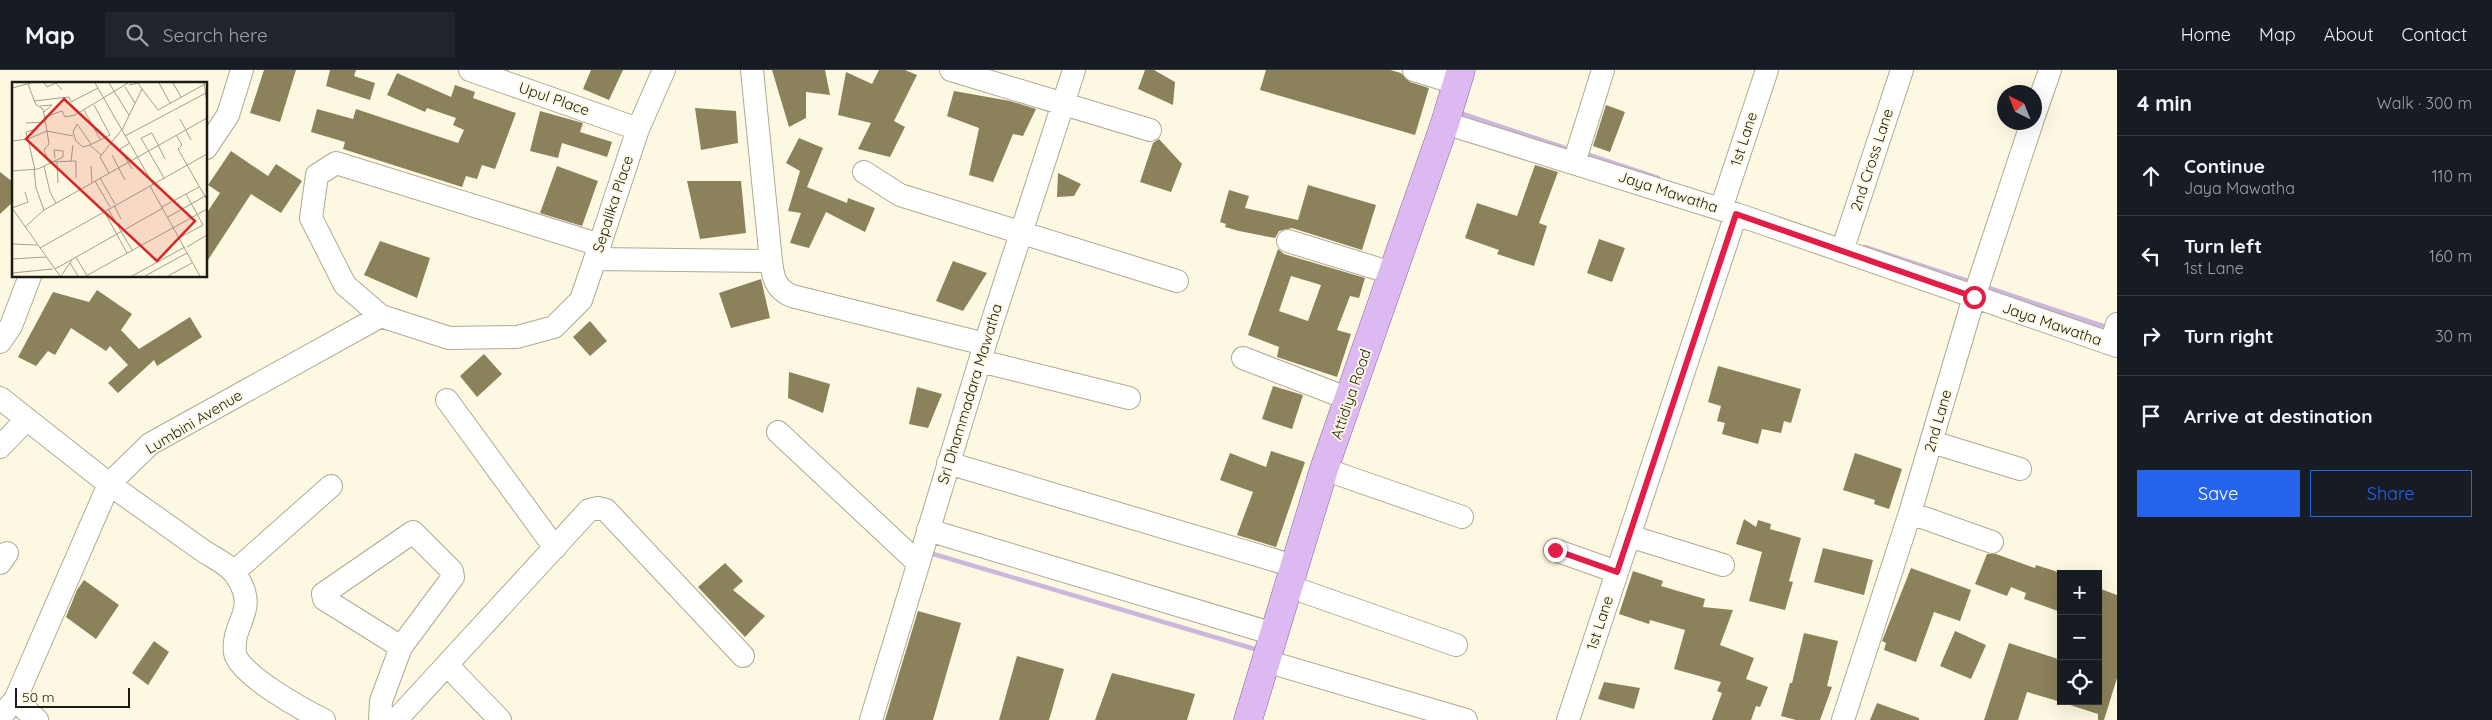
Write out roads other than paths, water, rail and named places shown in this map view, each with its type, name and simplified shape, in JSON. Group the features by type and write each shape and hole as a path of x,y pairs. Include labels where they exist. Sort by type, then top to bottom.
{"main road":[{"name":"Attidiya Road","path":"1254,718 1266,661 1324,469 1350,399 1452,99"}],"street":[{"path":"208,145 228,115 242,70"},
{"name":"Upul Place","path":"470,70 638,129"},
{"name":"Sepalika Place","path":"664,70 638,129 597,252 771,261"},
{"path":"752,70 771,261 774,280 781,290 792,296 1129,398"},
{"path":"951,70 1150,130"},
{"name":"Sri Dhammadara Mawatha","path":"871,720 982,352 1074,70"},
{"name":"Jaya Mawatha","path":"1414,70 1452,99 1574,163 1728,211 1974,297 2115,338"},
{"path":"1574,163 1603,70"},
{"name":"1st Lane","path":"1568,720 1629,536 1728,211 1767,70"},
{"name":"2nd Cross Lane","path":"1842,251 1902,70"},
{"path":"2042,93 2050,70"},
{"name":"2nd Lane","path":"1843,720 1932,442 1974,297 2029,130"},
{"path":"336,163 597,252 581,300 554,327 517,337 448,338 381,316 345,285 311,218 317,175 336,163"},
{"path":"864,172 900,195 1020,234 1177,281"},
{"path":"1288,241 1392,273"},
{"path":"0,342 11,326 29,278"},
{"name":"Lumbini Avenue","path":"109,484 150,444 381,316"},
{"path":"1243,358 1350,399"},
{"path":"0,398 109,484 234,572 246,597 246,612 235,643 235,656 241,666 288,713 324,720"},
{"path":"447,400 555,548"},
{"path":"0,447 27,419"},
{"path":"778,432 918,563"},
{"path":"1932,442 2020,469"},
{"path":"948,463 1291,576 1456,645"},
{"path":"1324,469 1462,516"},
{"path":"37,720 5,708 109,484"},
{"path":"234,572 332,486"},
{"path":"396,720 589,510 598,508 606,510 743,656"},
{"path":"1910,513 1992,542"},
{"path":"928,530 1274,634"},
{"path":"380,720 381,701 401,647 453,577 452,572 413,532 323,594 324,598 401,647"},
{"path":"1629,536 1723,565"},
{"path":"1555,550 1617,572"},
{"path":"1266,661 1466,720"},
{"path":"446,665 500,720"}],"waterway":[{"path":"1457,112 1565,148"},
{"path":"1589,155 1658,178"},
{"path":"1865,247 1971,282"},
{"path":"1983,286 2109,328"},
{"path":"930,553 1258,650"}]}
